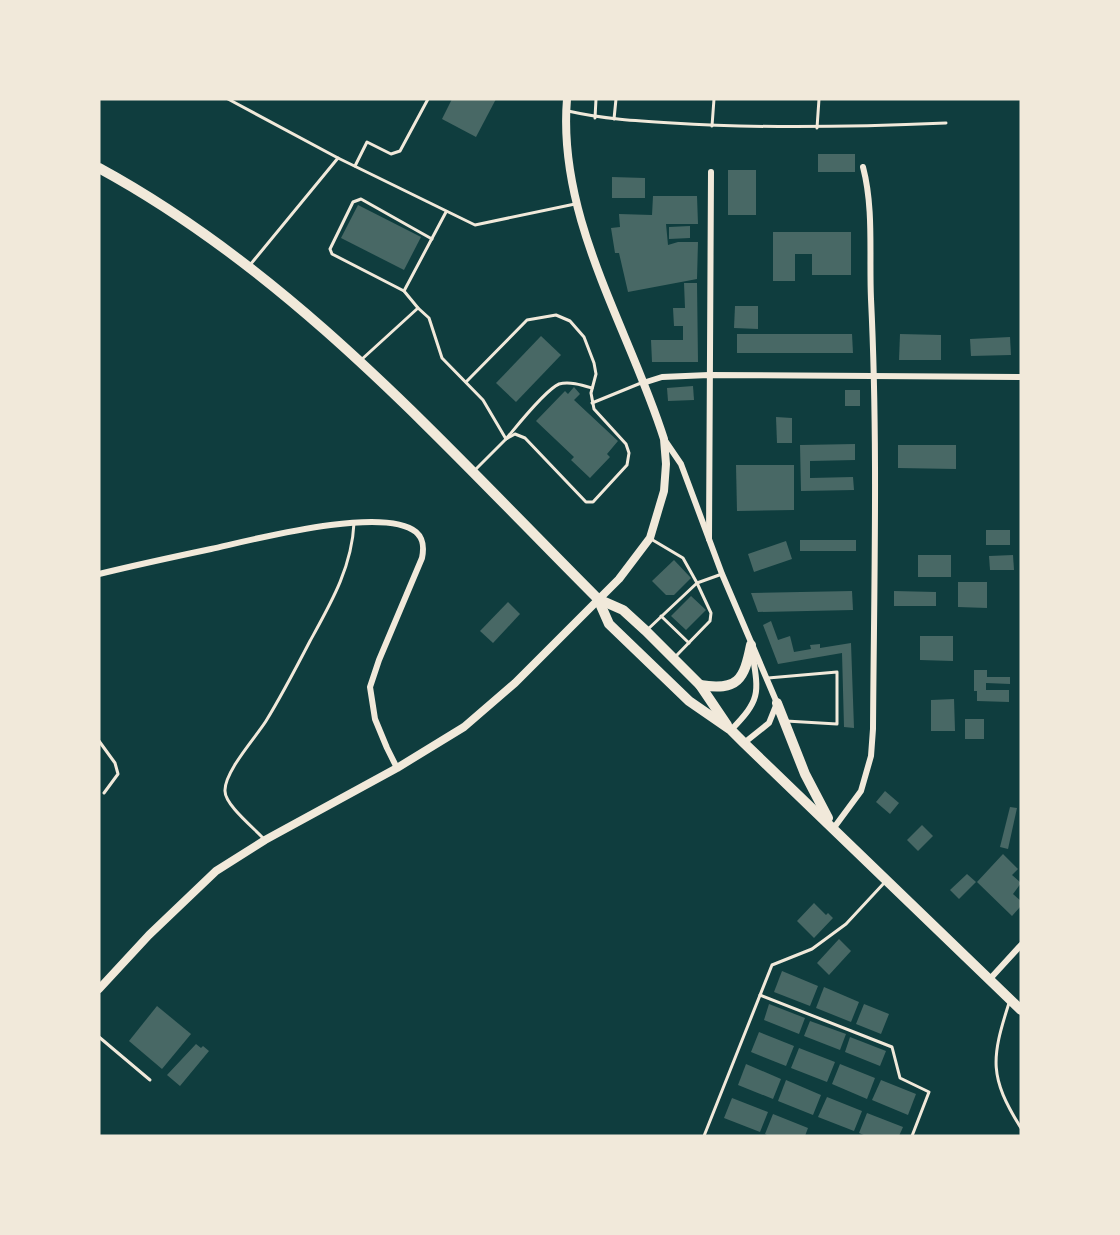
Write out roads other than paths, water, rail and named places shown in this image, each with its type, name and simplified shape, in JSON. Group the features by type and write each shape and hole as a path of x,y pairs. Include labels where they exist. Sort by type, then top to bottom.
{"main road":[{"path":"99,168 142,191 249,266 360,361 598,599 609,624 689,701 730,730 744,743 1021,1010"},
{"path":"598,599 623,610 674,658 700,685 730,730"},
{"path":"700,685 721,688 737,681 744,672 751,645"},
{"path":"777,703 805,774 833,829"}],"street":[{"path":"567,99 568,156 577,204 597,264 664,440 681,464 722,574 777,703 769,723 744,743"},
{"path":"833,829 861,791 872,746 875,377 869,256 869,189 863,167"},
{"path":"709,539 711,172"},
{"path":"643,383 662,377 709,375 1021,377"},
{"path":"99,989 149,935 216,871 266,840 397,768 464,727 515,683 634,562 650,538 664,491 666,464 664,440"},
{"path":"99,574 300,529 354,523 390,523 415,531 423,543 419,565 370,687 375,719 397,768"},
{"path":"730,730 748,713 756,695 751,645"},
{"path":"989,980 1021,945"}],"lane":[{"path":"228,99 338,158 475,225 577,204"},
{"path":"356,166 367,142 391,154 400,151 428,99"},
{"path":"595,118 596,99"},
{"path":"614,119 616,99"},
{"path":"712,126 714,99"},
{"path":"817,128 819,99"},
{"path":"566,110 595,118 712,126 817,128 946,123"},
{"path":"249,266 338,158"},
{"path":"432,239 361,199 353,202 330,249 332,254 405,291 429,318 442,358 483,400 506,439"},
{"path":"405,291 446,212"},
{"path":"360,361 418,308"},
{"path":"466,382 527,320 556,315 570,321 584,337 596,374 592,388 592,403 598,415 626,444 629,453 627,465 593,502 586,502 525,438 515,434 506,439"},
{"path":"473,472 548,392 560,384 572,383 592,388"},
{"path":"592,403 643,383"},
{"path":"266,840 227,800 224,789 230,774 290,680 338,589 347,567 353,541 354,523"},
{"path":"650,538 683,558 711,613 710,621 674,658"},
{"path":"646,631 697,583 722,574"},
{"path":"661,616 689,643"},
{"path":"768,678 837,672 837,724 784,721"},
{"path":"99,741 115,763 118,774 104,793"},
{"path":"704,1136 772,965 812,949 846,924 886,881"},
{"path":"760,995 892,1047 900,1078 929,1092 912,1136"},
{"path":"1010,999 998,1037 995,1070 1002,1091 1021,1128"},
{"path":"99,1036 150,1080"}]}
